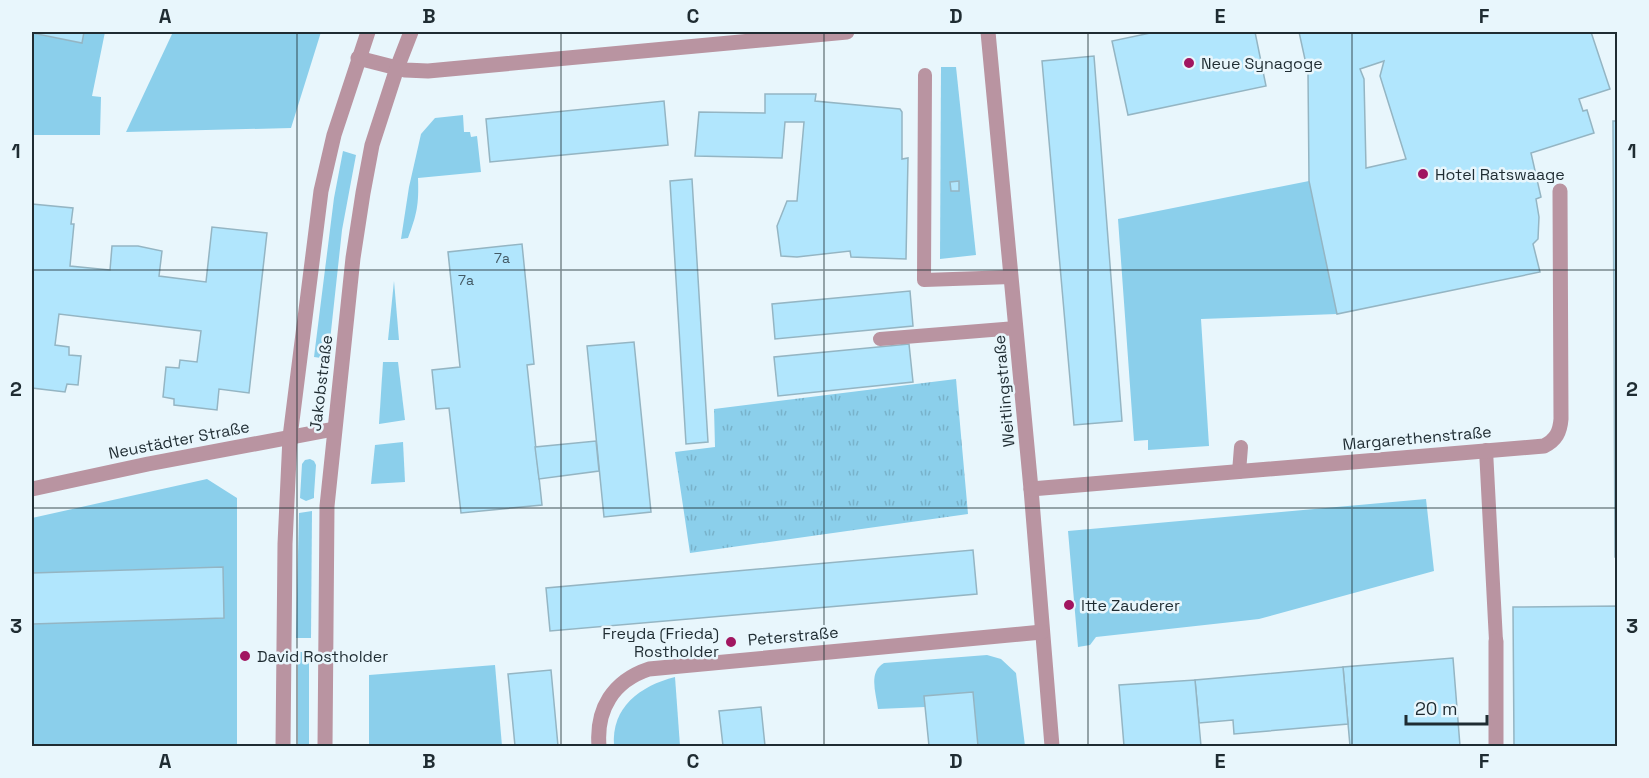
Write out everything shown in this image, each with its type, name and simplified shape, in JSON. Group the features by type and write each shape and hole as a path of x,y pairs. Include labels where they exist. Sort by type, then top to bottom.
{"street":[{"name":"Jakobstraße","path":"283,747 285,544 290,437 321,191 334,135 368,32"},
{"name":"Jakobstraße","path":"325,747 326,527 334,429 353,258 372,145 411,32"},
{"path":"358,58 412,71 459,69 847,32"},
{"name":"Weitlingstraße","path":"988,32 1031,489 1052,747"},
{"name":"Margarethenstraße","path":"1031,489 1544,446 1555,439 1560,429 1560,191"},
{"name":"Neustädter Straße","path":"32,489 334,429"},
{"name":"Peterstraße","path":"599,747 598,729 609,695 625,680 649,669 1042,632"},
{"path":"1496,641 1496,747"}],"lane":[{"path":"925,75 924,280 1011,278"},
{"path":"880,339 1016,328"},
{"path":"1239,472 1241,447"},
{"path":"1486,450 1496,641"}],"green space":[{"path":"84,32 105,32 92,96 101,97 100,135 32,135 32,33 82,43"},
{"path":"173,32 321,32 291,128 126,132"},
{"path":"941,67 956,67 976,255 940,259"},
{"path":"463,115 464,132 470,132 471,137 477,136 481,172 418,178 418,203 415,216 408,238 401,239 409,187 421,134 435,118"},
{"path":"343,151 356,155 342,230 328,359 314,357 334,198"},
{"path":"1309,181 1337,314 1201,319 1209,446 1148,450 1148,440 1134,441 1118,219"},
{"path":"394,281 399,340 388,340"},
{"path":"383,362 398,362 405,420 379,424"},
{"path":"956,379 968,514 690,553 675,452 715,447 714,409"},
{"path":"403,442 405,482 371,484 375,445"},
{"path":"310,459 316,465 314,498 306,501 300,498 302,464 305,460"},
{"path":"207,479 237,498 237,746 32,746 32,624 224,618 222,567 32,573 32,518"},
{"path":"1426,499 1434,571 1259,619 1096,637 1090,645 1078,647 1068,531"},
{"path":"312,511 311,638 296,638 299,513"},
{"path":"298,652 309,652 309,746 298,746"},
{"path":"987,655 1001,659 1016,673 1025,746 978,746 973,692 925,696 925,707 878,709 875,677 879,667 884,663"},
{"path":"495,665 502,746 369,746 369,675"},
{"path":"675,677 680,746 614,746 617,720 630,700 650,686"}],"building":[{"path":"32,32 84,32 82,43"},
{"name":"Neue Synagoge","path":"1155,32 1255,32 1266,86 1128,115 1112,41"},
{"name":"Hotel Ratswaage","path":"1299,32 1591,32 1610,89 1579,99 1583,111 1587,110 1594,133 1531,153 1541,197 1536,199 1539,217 1538,239 1533,244 1540,272 1337,314 1309,181 1308,73","holes":["1384,61 1380,76 1406,159 1366,168 1364,79 1360,69"]},
{"path":"1094,56 1122,421 1074,425 1042,61"},
{"path":"765,94 816,94 815,101 900,109 902,112 902,159 908,158 906,259 851,257 850,251 797,257 781,256 777,226 787,201 797,201 804,122 785,122 782,158 695,156 699,112 765,113"},
{"path":"664,101 668,145 490,162 486,119"},
{"path":"1613,121 1618,121 1618,557 1615,557"},
{"path":"692,179 708,442 686,444 670,181"},
{"path":"959,181 959,191 951,191 950,182"},
{"path":"32,204 73,208 71,224 74,224 70,266 110,270 112,246 138,246 162,251 159,276 206,282 212,227 267,233 249,393 219,389 217,410 174,405 174,399 163,397 166,367 179,368 180,360 197,362 201,331 59,314 55,345 69,347 69,355 81,356 78,385 67,384 65,392 32,388"},
{"path":"522,244 534,364 527,365 542,505 461,513 449,408 436,409 432,370 460,367 448,252"},
{"path":"910,291 913,326 775,339 772,304"},
{"path":"634,342 651,512 604,517 587,346"},
{"path":"909,344 913,382 778,396 774,357"},
{"path":"596,441 599,471 539,479 535,447"},
{"path":"973,550 977,594 550,631 546,588"},
{"path":"223,567 224,618 32,624 32,573"},
{"path":"1618,606 1618,746 1514,746 1513,607"},
{"path":"1453,658 1460,746 1350,746 1343,667"},
{"path":"1343,667 1348,724 1234,734 1233,720 1199,723 1195,680"},
{"path":"551,670 558,746 515,746 508,674"},
{"path":"1195,680 1201,746 1124,746 1119,685"},
{"path":"973,692 978,746 929,746 924,696"},
{"path":"761,707 765,746 723,746 719,711"}],"place":[{"name":"Neue Synagoge","path":"1189,63"},
{"name":"Hotel Ratswaage","path":"1423,174"},
{"name":"ltte Zauderer","path":"1069,605"},
{"name":"Freyda (Frieda) Rostholder","path":"731,642"},
{"name":"David Rostholder","path":"245,656"}]}
